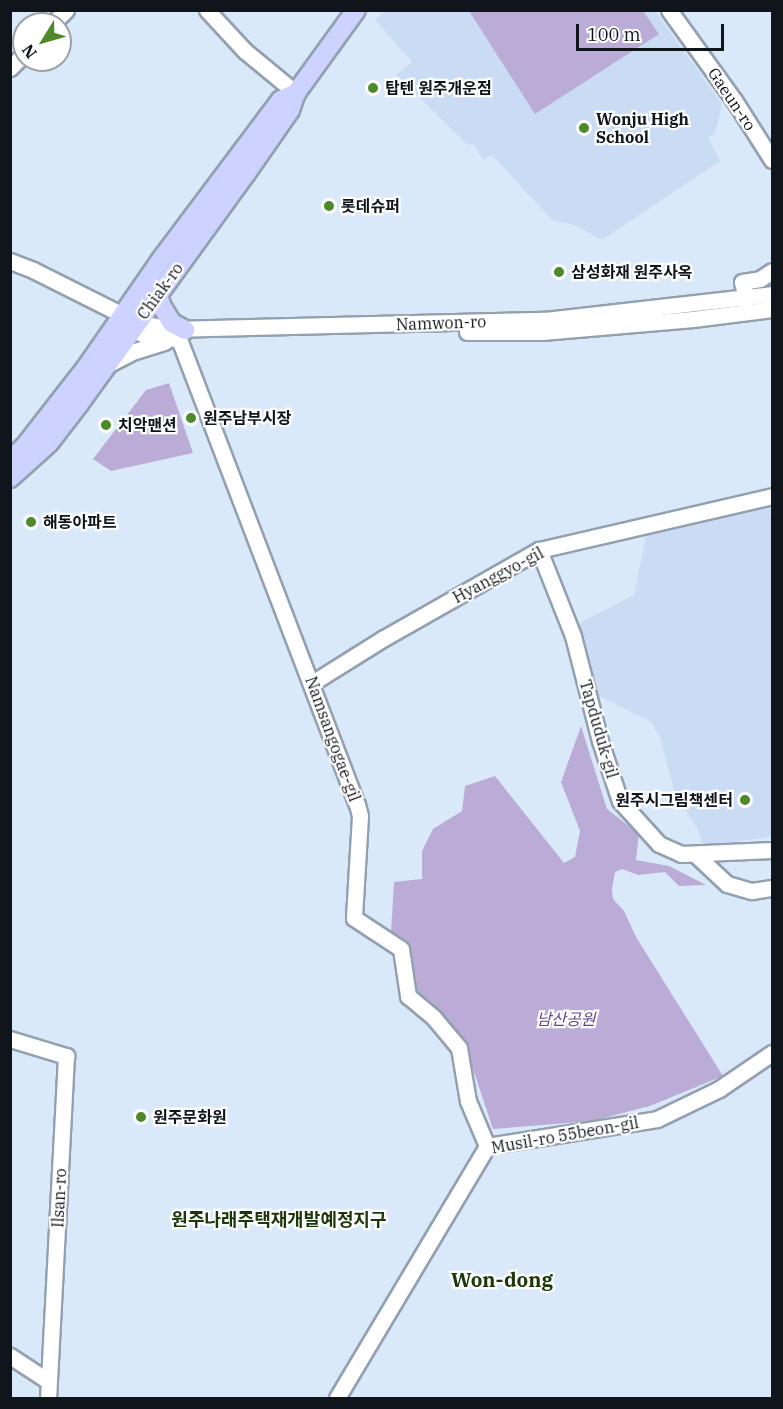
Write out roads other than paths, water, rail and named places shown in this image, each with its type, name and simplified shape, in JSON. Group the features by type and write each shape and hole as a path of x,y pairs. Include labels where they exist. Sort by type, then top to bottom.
{"main road":[{"name":"Chiak-ro","path":"10,460 127,323 158,294 277,130 290,110 296,93 356,10"},
{"name":"Chiak-ro","path":"10,478 49,443 107,365 160,261 280,100 296,93"},
{"path":"158,294 161,305 182,334"}],"street":[{"path":"207,10 245,51 296,93"},
{"name":"Gaeun-ro","path":"669,10 734,100 772,160"},
{"name":"Namwon-ro","path":"10,261 33,270 127,323 182,334 542,332 693,319 772,309"},
{"path":"746,298 742,282 760,279 772,271"},
{"name":"Namwon-ro","path":"182,334 545,320 772,294"},
{"path":"107,365 182,334"},
{"name":"Namsangogae-gil","path":"182,334 226,467 345,767 360,816 354,918 401,949 408,996 434,1018 459,1048 468,1101 487,1146"},
{"name":"Hyanggyo-gil","path":"312,683 384,638 538,550 669,522 772,496"},
{"name":"Tapduduk-gil","path":"538,550 573,636 600,741 620,801 659,844 681,854 696,855 727,884 752,891 772,888"},
{"path":"696,855 772,850"},
{"name":"Ilsan-ro","path":"10,1039 66,1056 48,1398"},
{"name":"Musil-ro 55beon-gil","path":"337,1398 487,1146 657,1119 719,1089 772,1053"},
{"path":"10,1356 48,1381"}],"place":[{"name":"탑텐 원주개운점","path":"373,88"},
{"name":"Wonju High School","path":"584,128"},
{"name":"롯데슈퍼","path":"329,206"},
{"name":"삼성화재 원주사옥","path":"559,272"},
{"name":"원주남부시장","path":"191,418"},
{"name":"치악맨션","path":"106,425"},
{"name":"해동아파트","path":"31,522"},
{"name":"원주시그림책센터","path":"745,800"},
{"name":"원주문화원","path":"141,1117"}],"district":[{"name":"원주나래주택재개발예정지구","path":"279,1220"},
{"name":"Won-dong","path":"502,1279"}],"park label":[{"name":"남산공원","path":"566,1019"}]}
